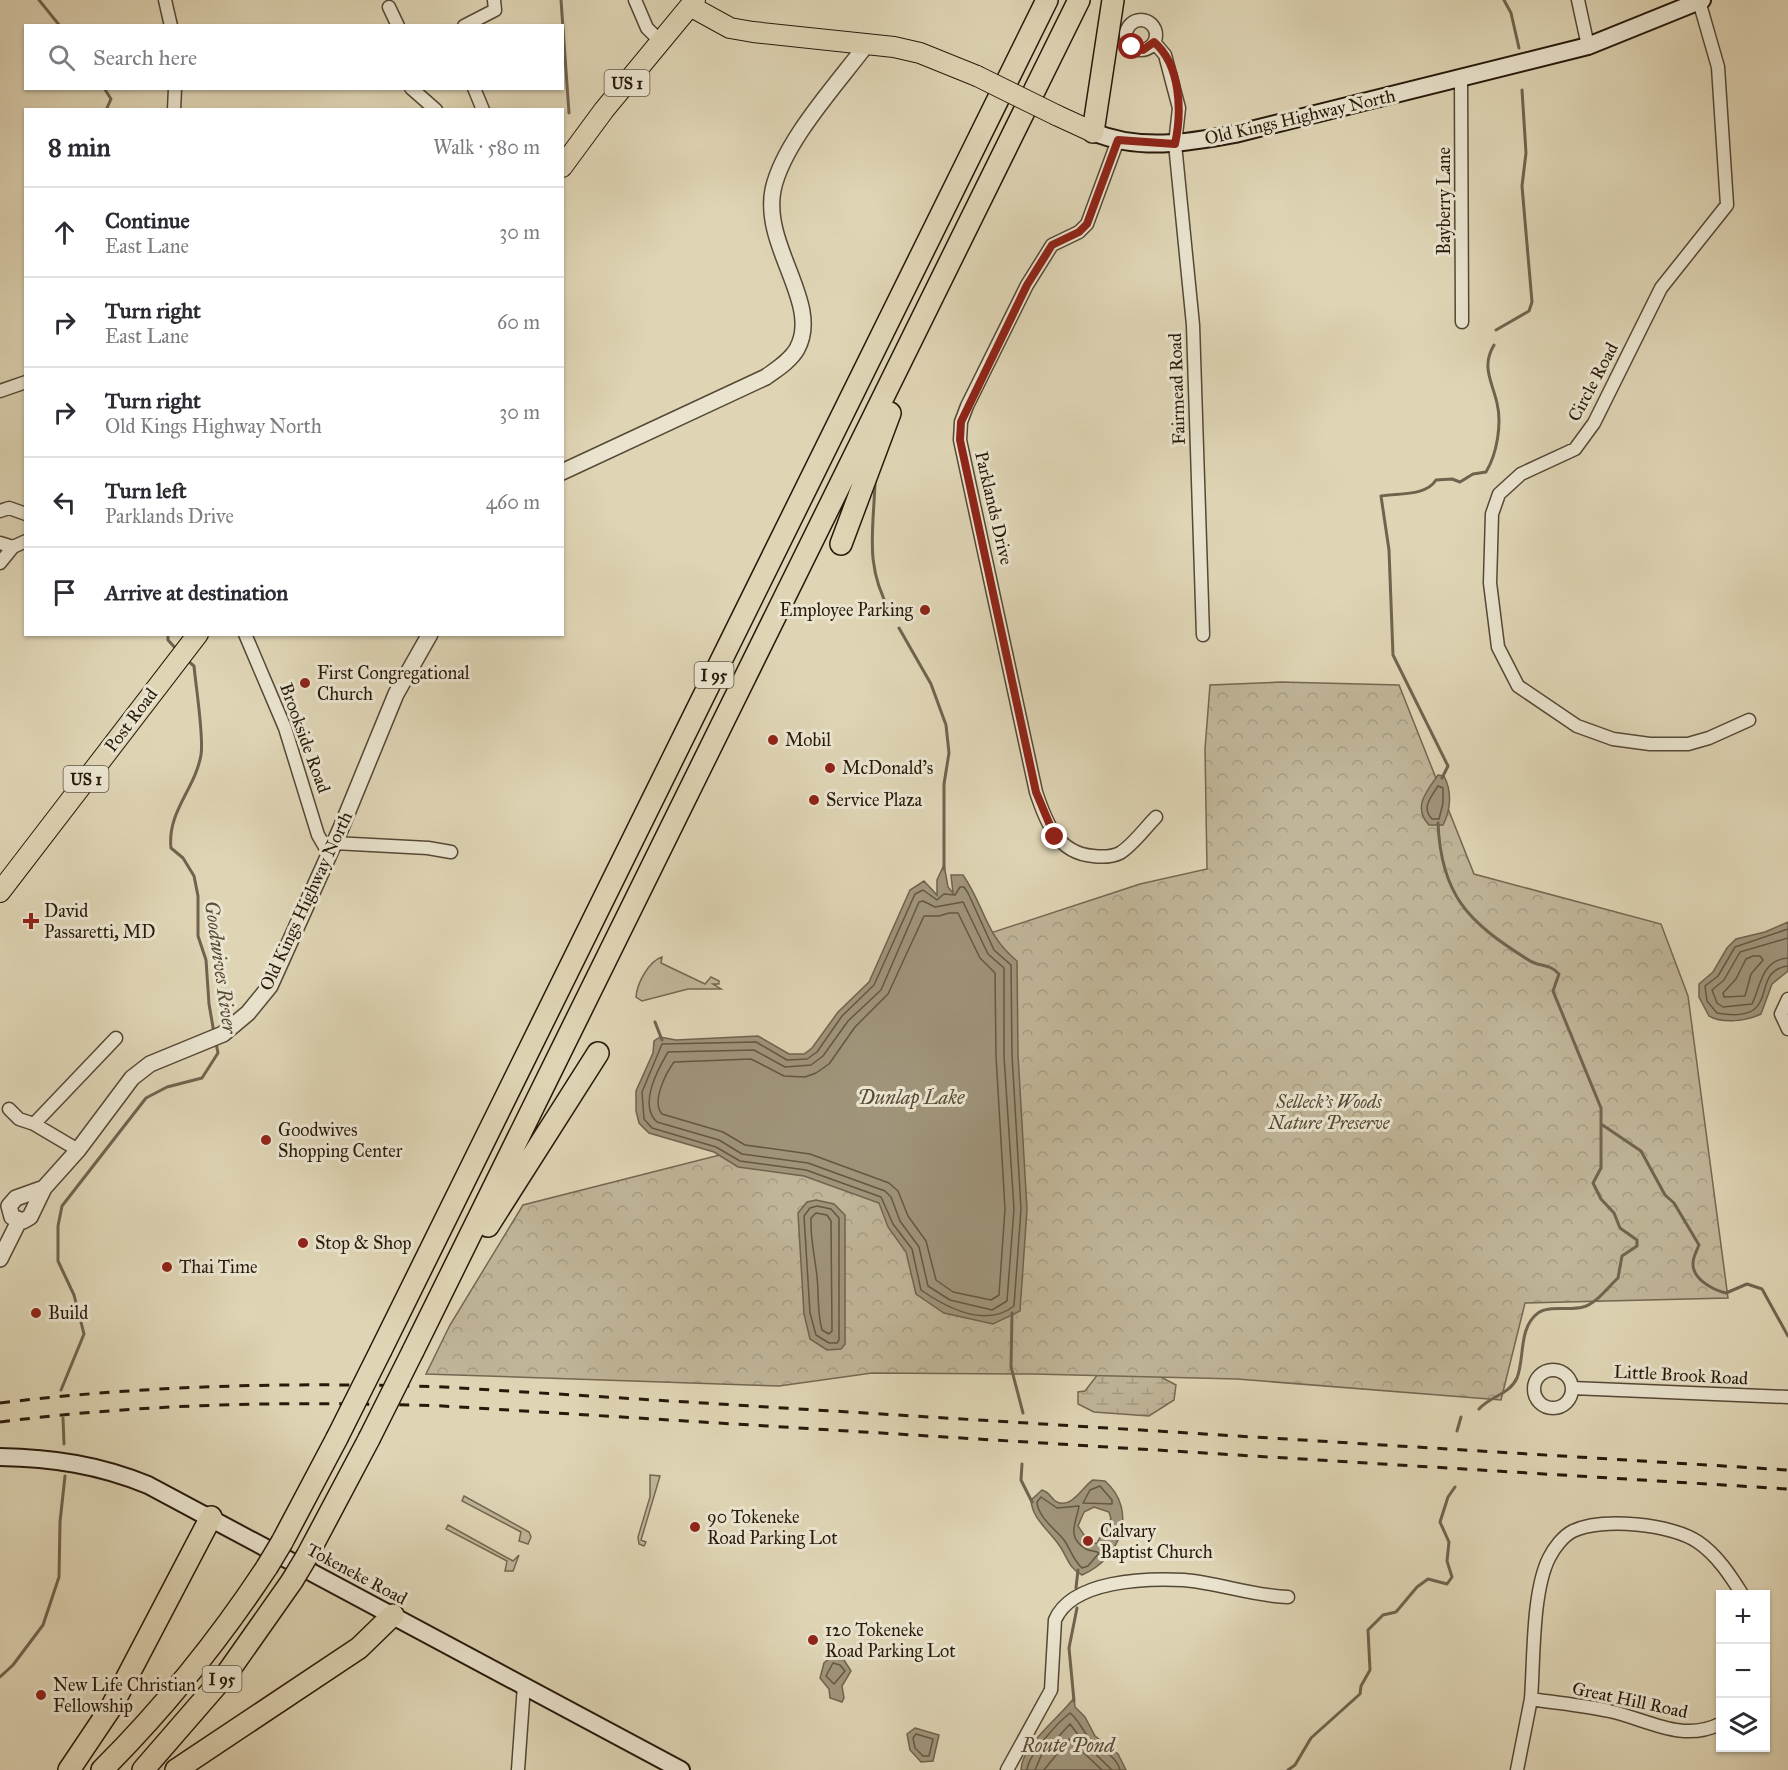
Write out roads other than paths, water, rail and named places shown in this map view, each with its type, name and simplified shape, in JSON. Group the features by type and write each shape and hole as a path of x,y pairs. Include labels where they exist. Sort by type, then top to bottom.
{"highway":[{"name":"I 95","path":"102,1770 184,1681 232,1617 282,1542 381,1350 1047,0"},
{"name":"I 95","path":"143,1770 228,1672 292,1581 369,1439 1079,0"},
{"path":"1093,132 1113,0"},
{"path":"841,544 884,427 975,211"},
{"path":"416,1345 598,1053"},
{"path":"69,1770 112,1706 211,1517"},
{"path":"176,1770 359,1648 393,1616"}],"main road":[{"name":"Old Kings Highway North","path":"692,3 730,28 867,44 920,53 977,76 1093,132 1118,140 1175,144 1245,132 1588,46 1701,1"},
{"name":"US 1","path":"564,164 604,110 692,3"},
{"name":"Post Road","path":"0,892 194,639"},
{"name":"Tokeneke Road","path":"0,1457 58,1460 112,1471 148,1485 681,1770"}],"street":[{"path":"167,0 171,24"},
{"path":"468,24 495,10 494,0"},
{"path":"635,0 647,28 661,42"},
{"path":"1578,0 1588,46"},
{"name":"Circle Road","path":"1701,1 1718,67 1727,205 1661,288 1594,423 1575,449 1521,474 1499,494 1492,514 1490,583 1498,647 1518,686 1577,726 1613,739 1650,744 1688,744 1709,738 1749,720"},
{"path":"389,7 397,24"},
{"name":"Fairmead Road","path":"1154,42 1165,55 1179,98 1175,144 1193,325 1203,635"},
{"path":"564,470 766,377 786,362 797,348 802,331 802,303 775,237 771,213 773,190 780,167 791,147 867,44"},
{"name":"Bayberry Lane","path":"1461,79 1462,322"},
{"path":"174,108 176,90"},
{"path":"413,90 434,108"},
{"path":"475,90 482,108"},
{"name":"Parklands Drive","path":"1118,140 1087,224 1079,232 1052,245 1027,285 967,406 961,422 960,440 1036,792 1055,837 1070,850 1086,856 1105,857 1120,853 1156,817"},
{"path":"0,391 24,383"},
{"path":"0,511 9,508 24,513"},
{"path":"0,563 13,547 24,542"},
{"path":"0,543 13,547"},
{"name":"Brookside Road","path":"246,636 285,728 318,835 332,849"},
{"name":"Old Kings Highway North","path":"0,1259 19,1221 30,1217 17,1199 44,1188 78,1150 132,1078 150,1064 223,1034 248,1013 270,986 332,849 396,694 429,636"},
{"path":"332,849 428,848 451,852"},
{"path":"1788,999 1781,1014 1788,1029"},
{"path":"34,1124 116,1038"},
{"path":"9,1109 19,1119 34,1124 78,1150"},
{"path":"17,1199 9,1206 10,1214 19,1221"},
{"name":"Little Brook Road","path":"1572,1388 1788,1398"},
{"path":"1517,1770 1530,1699 1543,1572 1560,1542 1571,1532 1601,1525 1661,1528 1681,1532 1709,1550 1739,1590"},
{"path":"1007,1770 1050,1690 1055,1620 1060,1610 1071,1599 1086,1591 1107,1585 1185,1580 1265,1596 1288,1597"},
{"path":"518,1770 524,1685"},
{"name":"Great Hill Road","path":"1530,1699 1610,1711 1675,1731 1697,1731 1716,1725"}],"water":[{"path":"1438,775 1444,776 1447,782 1449,807 1443,825 1429,825 1424,818 1421,805"},
{"name":"Dunlap Lake","path":"944,865 948,887 953,893 951,875 963,875 998,941 1017,961 1018,1055 1027,1209 1020,1311 993,1324 944,1313 916,1294 906,1252 888,1227 879,1203 804,1176 738,1167 714,1152 649,1133 639,1123 636,1111 636,1091 653,1053 654,1041 660,1037 676,1040 758,1036 789,1054 804,1054 812,1048 838,1012 869,982 910,890 924,881 937,895 937,880"},
{"path":"1788,922 1788,971 1772,984 1761,1014 1735,1021 1709,1016 1699,997 1699,984 1713,972 1727,948 1736,939 1765,932"},
{"path":"816,1200 834,1204 845,1215 845,1344 841,1349 827,1350 810,1339 804,1314 798,1213 807,1202"},
{"path":"1093,1480 1105,1481 1115,1493 1121,1506 1123,1520 1115,1546 1095,1568 1082,1575 1071,1566 1059,1545 1038,1519 1031,1500 1042,1490 1057,1502 1068,1502","holes":["1094,1507 1109,1512 1111,1519 1097,1543 1090,1544 1078,1526 1084,1512"]},
{"path":"831,1657 844,1660 851,1671 842,1686 844,1698 842,1702 830,1698 829,1689 820,1678 824,1663"},
{"name":"Route Pond","path":"1074,1698 1075,1707 1085,1717 1095,1736 1118,1754 1126,1770 1021,1770 1027,1751"},
{"path":"915,1728 939,1735 933,1761 921,1762 910,1750 907,1734"}],"waterway":[{"name":"Goodwives River","path":"39,0 58,24"},
{"path":"561,0 563,24"},
{"path":"1504,0 1511,13 1519,48"},
{"path":"564,42 569,113"},
{"name":"Goodwives River","path":"105,90 111,99 107,108"},
{"path":"1496,330 1529,311 1532,302 1522,186 1526,153 1522,90"},
{"path":"1442,778 1448,766 1393,655 1389,550 1381,496 1426,489 1436,480 1452,479 1460,482 1473,474 1486,472 1496,448 1499,429 1497,403 1488,367 1488,360 1494,345"},
{"path":"875,484 872,549 877,579 890,611"},
{"path":"899,628 931,684 946,725 949,753 944,784 944,869"},
{"name":"Goodwives River","path":"168,636 168,640 177,650"},
{"name":"Goodwives River","path":"188,661 194,666 202,747 198,767 173,823 171,848 183,858 194,876 198,896 198,936 206,960 209,1004 214,1033"},
{"path":"1438,823 1440,848 1452,888 1474,919 1531,962 1551,968 1559,974 1553,991 1601,1108 1601,1168 1593,1183 1601,1199 1614,1213 1620,1228 1637,1240 1637,1246 1622,1256 1618,1278 1593,1302 1577,1308 1543,1311 1532,1319 1527,1327 1514,1384 1479,1409"},
{"path":"655,1022 662,1040"},
{"name":"Goodwives River","path":"61,1390 84,1334 74,1295 58,1261 58,1226 62,1206 146,1098 167,1087 202,1078 218,1053 216,1043"},
{"path":"1601,1124 1641,1151 1665,1195 1674,1203 1699,1245 1693,1263 1700,1279 1726,1293 1747,1284 1762,1289 1788,1336"},
{"path":"1012,1313 1011,1367 1023,1413"},
{"path":"1457,1431 1461,1417"},
{"name":"Goodwives River","path":"63,1418 64,1444"},
{"path":"1022,1464 1021,1480 1032,1502"},
{"name":"Goodwives River","path":"0,1677 13,1665 43,1625 59,1577 60,1522 65,1476"},
{"path":"1288,1770 1295,1765 1311,1738 1360,1694 1361,1686 1370,1670 1368,1630 1383,1615 1396,1612 1417,1587 1428,1579 1447,1584 1452,1577 1447,1561 1449,1542 1440,1522 1448,1497 1455,1487"},
{"path":"1076,1588 1078,1570"},
{"path":"1074,1701 1069,1648 1077,1608"}],"railway":[{"path":"0,1403 111,1392 222,1386 444,1387 1788,1470"},
{"path":"0,1422 166,1407 277,1404 443,1406 1788,1489"}],"place":[{"name":"Employee Parking","path":"925,610"},
{"name":"First Congregational Church","path":"305,683"},
{"name":"Mobil","path":"773,740"},
{"name":"McDonald's","path":"830,768"},
{"name":"Service Plaza","path":"814,800"},
{"name":"David Passaretti, MD","path":"31,921"},
{"name":"Goodwives Shopping Center","path":"266,1140"},
{"name":"Stop & Shop","path":"303,1243"},
{"name":"Thai Time","path":"167,1267"},
{"name":"Build","path":"36,1313"},
{"name":"90 Tokeneke Road Parking Lot","path":"695,1527"},
{"name":"Calvary Baptist Church","path":"1088,1541"},
{"name":"120 Tokeneke Road Parking Lot","path":"813,1640"},
{"name":"New Life Christian Fellowship","path":"41,1695"}],"park label":[{"name":"Selleck's Woods Nature Preserve","path":"1329,1112"}]}
